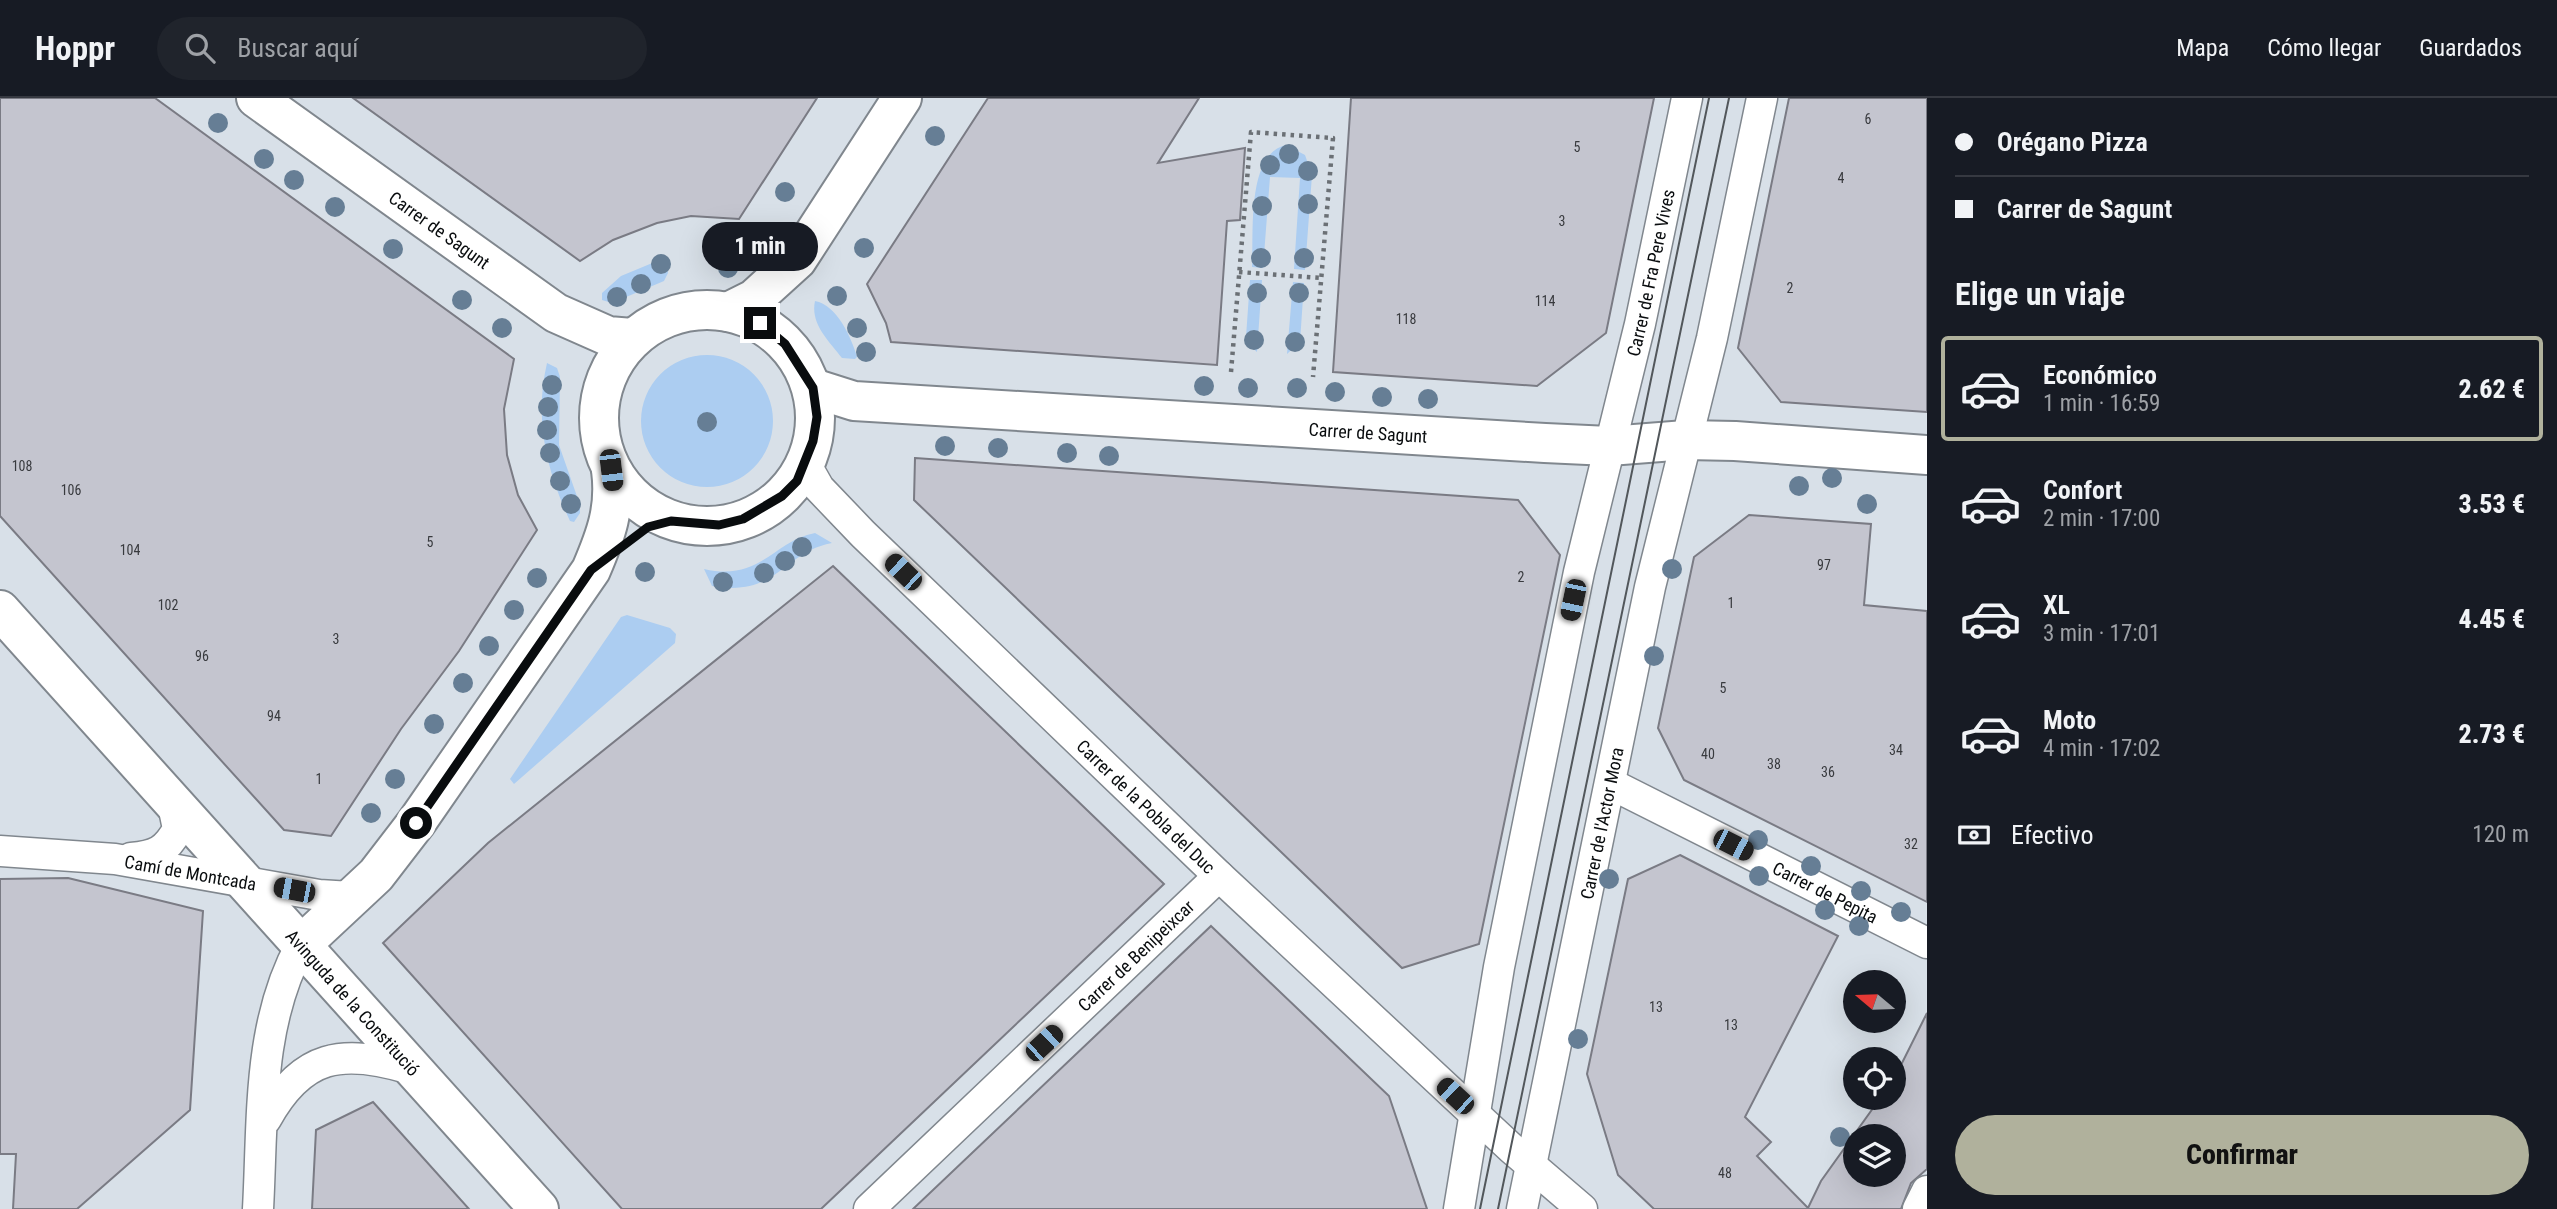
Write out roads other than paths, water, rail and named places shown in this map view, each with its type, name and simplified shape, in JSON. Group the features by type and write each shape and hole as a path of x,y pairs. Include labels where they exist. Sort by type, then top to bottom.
{"street":[{"name":"Carrer de Sagunt","path":"256,98 556,313 608,336 632,338"},
{"path":"728,312 754,299 797,260 902,98"},
{"name":"Carrer de Fra Pere Vives","path":"1609,446 1640,324 1687,98"},
{"path":"1686,439 1712,338 1762,98"},
{"path":"785,344 788,293 797,260"},
{"path":"258,1209 269,1030 288,969 301,945 376,875 416,823 591,570 608,530 615,496 611,470 600,439 598,407 607,375 632,338 674,314 704,309 728,312 760,323 785,344 813,388 817,417 806,465 797,481 782,496 743,519 719,525 671,521 648,527 591,570"},
{"name":"Carrer de Sagunt","path":"813,388 854,401 1609,446 1686,439 1927,455"},
{"name":"Carrer de l'Actor Mora","path":"1521,1209 1650,587 1686,439"},
{"path":"1459,1209 1506,933 1579,572 1609,446"},
{"name":"Carrer de la Pobla del Duc","path":"806,465 819,488 863,534 1219,876 1500,1138 1582,1209"},
{"path":"611,470 628,494 671,521"},
{"name":"Avinguda de la Constitució","path":"0,610 538,1209"},
{"name":"Carrer de Pepita","path":"1611,783 1927,943"},
{"name":"Camí de Montcada","path":"115,859 152,856 167,849 178,829 172,800"},
{"name":"Camí de Montcada","path":"0,851 115,859 319,895 351,897"},
{"name":"Carrer de Benipeixcar","path":"869,1209 1219,876"},
{"path":"263,1126 281,1092 296,1076 320,1063 364,1058 411,1069"},
{"path":"1917,1209 1927,1191"}],"tram line":[{"path":"1480,1209 1709,98"},
{"path":"1498,1209 1729,98"}]}
